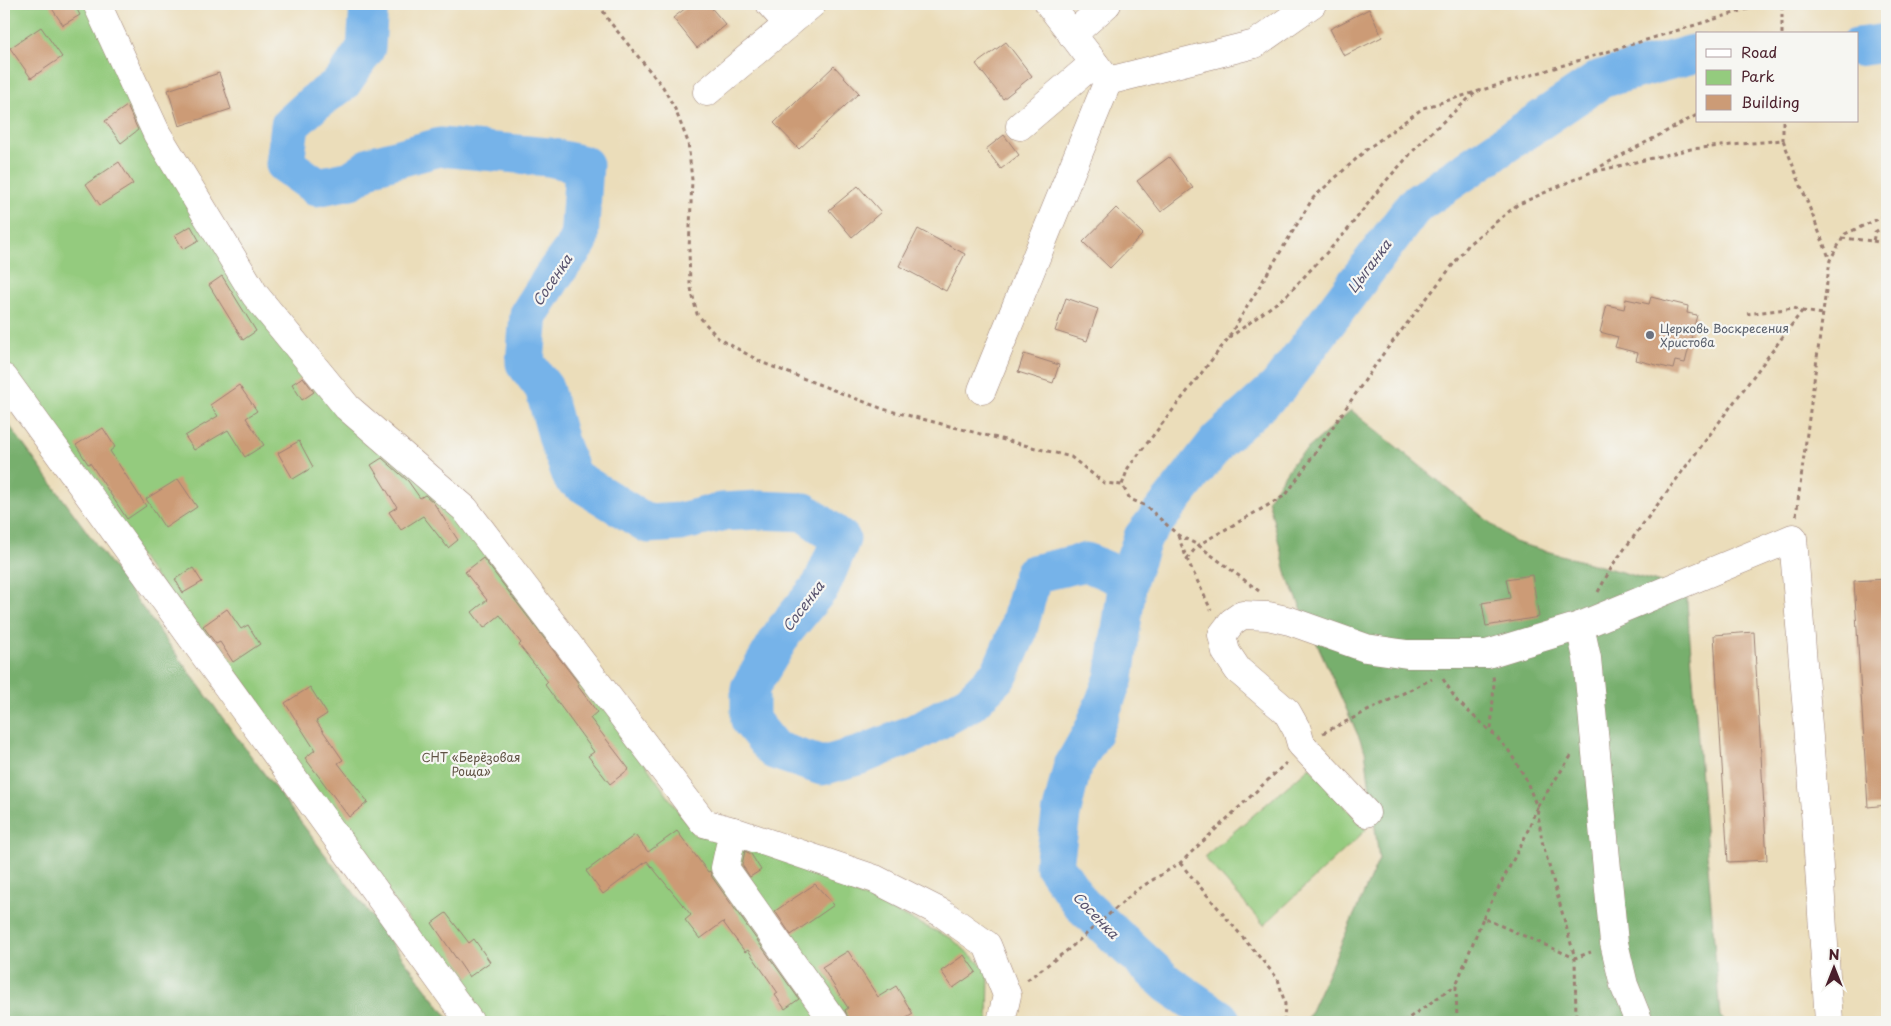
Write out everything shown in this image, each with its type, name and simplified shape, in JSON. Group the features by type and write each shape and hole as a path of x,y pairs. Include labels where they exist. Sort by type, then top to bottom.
{"street":[{"path":"96,4 157,134 255,294 347,407 465,509 704,823 875,879 942,913 987,945 1007,995 1001,1022"},
{"path":"770,4 788,24"},
{"path":"707,92 812,4"},
{"path":"1048,4 1101,72"},
{"path":"1072,35 1107,4"},
{"path":"1020,126 1101,72 1255,44 1312,4"},
{"path":"982,390 1101,72"},
{"path":"4,378 470,1022"},
{"path":"1366,813 1301,744 1297,730 1287,712 1238,670 1226,652 1222,635 1232,622 1242,615 1268,616 1290,621 1366,648 1407,654 1487,654 1580,626 1793,538 1817,837 1829,1022"},
{"path":"1580,626 1587,658 1614,943 1624,985 1639,1022"},
{"path":"733,831 725,868 834,1022"}],"path":[{"path":"599,4 609,21 663,87 675,109 688,142 692,180 689,250 690,284 697,314 718,338 763,363 883,409 1071,457 1104,483 1122,485"},
{"path":"1265,595 1198,545 1178,535 1146,506 1130,499 1122,485 1128,468 1227,340 1313,198 1366,150 1423,108 1764,4"},
{"path":"1782,4 1782,32"},
{"path":"1227,340 1287,295 1345,233 1384,183 1425,138 1478,90"},
{"path":"1186,559 1198,545 1286,495 1383,354 1470,243 1517,205 1589,173 1696,116"},
{"path":"1783,122 1783,140 1830,260"},
{"path":"1589,173 1691,149 1783,140"},
{"path":"1793,538 1830,260 1845,234 1887,215"},
{"path":"1873,241 1875,232 1887,225"},
{"path":"1842,238 1887,244"},
{"path":"1747,314 1794,308 1823,314"},
{"path":"1597,594 1614,563 1802,311"},
{"path":"1178,535 1186,559 1222,635"},
{"path":"1487,654 1494,683 1491,731"},
{"path":"1007,995 1069,949 1138,889 1180,863 1292,757 1301,744 1440,675 1457,701 1491,731 1509,751 1525,777 1537,806 1542,841 1575,958 1576,1022"},
{"path":"1457,1022 1456,985 1483,918 1526,835 1537,806 1593,725"},
{"path":"1180,863 1278,979 1285,1004 1284,1022"},
{"path":"1483,918 1575,958 1614,943"},
{"path":"1403,1022 1456,985"}],"green space":[{"name":"СНТ «Берёзовая Роща»","path":"4,4 88,4 295,354 462,515 587,681 695,835 744,842 951,938 989,971 988,1022 484,1022 4,372"},
{"path":"1351,410 1514,542 1686,590 1720,1016 1726,1022 1306,1022 1379,859 1365,751 1287,576 1268,499 1294,461"},
{"path":"4,418 233,732 451,1022 4,1022"},
{"path":"1310,767 1366,830 1264,925 1204,857"}],"building":[{"path":"49,4 74,4 80,15 63,25"},
{"path":"691,4 708,4 726,25 697,48 673,18"},
{"path":"1369,9 1382,37 1344,56 1330,29"},
{"path":"41,27 62,57 31,78 10,48"},
{"path":"1006,42 1032,76 1003,99 976,64"},
{"path":"834,66 859,93 799,149 774,123"},
{"path":"219,73 231,109 179,126 168,90"},
{"path":"127,106 138,130 121,143 105,121"},
{"path":"1004,135 1019,155 1001,169 986,149"},
{"path":"1169,157 1193,188 1161,212 1137,181"},
{"path":"119,162 133,184 100,205 86,184"},
{"path":"858,186 881,212 852,237 829,210"},
{"path":"1116,208 1143,234 1110,268 1083,242"},
{"path":"191,226 199,240 183,249 175,235"},
{"path":"918,229 965,254 946,291 899,266"},
{"path":"222,276 256,331 243,340 209,285"},
{"name":"Церковь Воскресения Христова","path":"1651,297 1688,306 1687,313 1697,315 1685,363 1675,361 1673,369 1636,360 1638,353 1615,347 1618,337 1600,332 1607,305 1624,309 1626,299 1649,304"},
{"path":"1066,298 1098,309 1087,341 1055,331"},
{"path":"1024,354 1059,365 1053,383 1018,372"},
{"path":"303,377 314,392 302,400 292,384"},
{"path":"239,385 257,411 246,418 264,445 245,457 228,430 194,450 185,436 218,416 210,405"},
{"path":"103,428 115,447 110,451 146,506 127,519 76,445"},
{"path":"299,441 313,467 293,479 278,453"},
{"path":"382,458 408,481 420,498 425,495 433,502 458,540 448,548 423,516 401,530 389,512 397,507 371,465"},
{"path":"178,479 197,507 165,528 146,499"},
{"path":"483,558 579,684 577,685 597,712 590,718 629,769 610,784 588,756 594,752 545,685 548,682 519,645 521,643 500,615 484,628 472,612 487,600 465,572"},
{"path":"193,568 202,582 183,593 175,579"},
{"path":"1532,575 1539,617 1486,626 1482,603 1510,598 1506,579"},
{"path":"1887,579 1887,805 1868,807 1854,581"},
{"path":"227,609 241,629 248,625 260,644 233,662 220,642 216,644 203,626"},
{"path":"1754,632 1767,860 1728,862 1714,635"},
{"path":"310,687 327,714 316,721 343,760 338,763 368,802 349,817 305,758 315,750 285,703"},
{"path":"677,831 708,872 710,871 712,877 799,999 785,1009 775,995 778,993 748,950 745,952 723,922 700,939 685,920 691,915 647,861 603,894 586,871 635,835 648,852"},
{"path":"745,851 751,854 761,870 750,877 742,865"},
{"path":"815,884 834,905 791,935 775,911"},
{"path":"446,913 469,943 474,939 490,962 469,977 432,923"},
{"path":"848,951 878,997 896,986 913,1014 900,1022 849,1022 845,1010 848,1008 822,967"},
{"path":"964,955 976,972 953,988 941,971"}],"waterway":[{"name":"Сосенка","path":"369,4 366,48 342,83 314,103 290,125 285,164 317,187 351,180 373,165 440,147 549,157 584,165 579,241 555,273 529,314 525,363 544,388 559,442 572,477 648,524 680,522 722,512 759,510 804,512 841,539 821,586 784,631 750,688 750,720 774,750 822,766 861,755 915,733 970,703 1000,673 1017,634 1033,574 1086,562 1128,580 1114,678 1093,731 1072,768 1061,815 1054,865 1081,904 1168,984 1222,1022"},
{"name":"Цыганка","path":"1858,47 1887,43"},
{"name":"Цыганка","path":"1128,580 1143,537 1218,441 1278,387 1415,205 1601,79 1696,53"}],"place":[{"name":"Церковь Воскресения Христова","path":"1650,335"}]}
